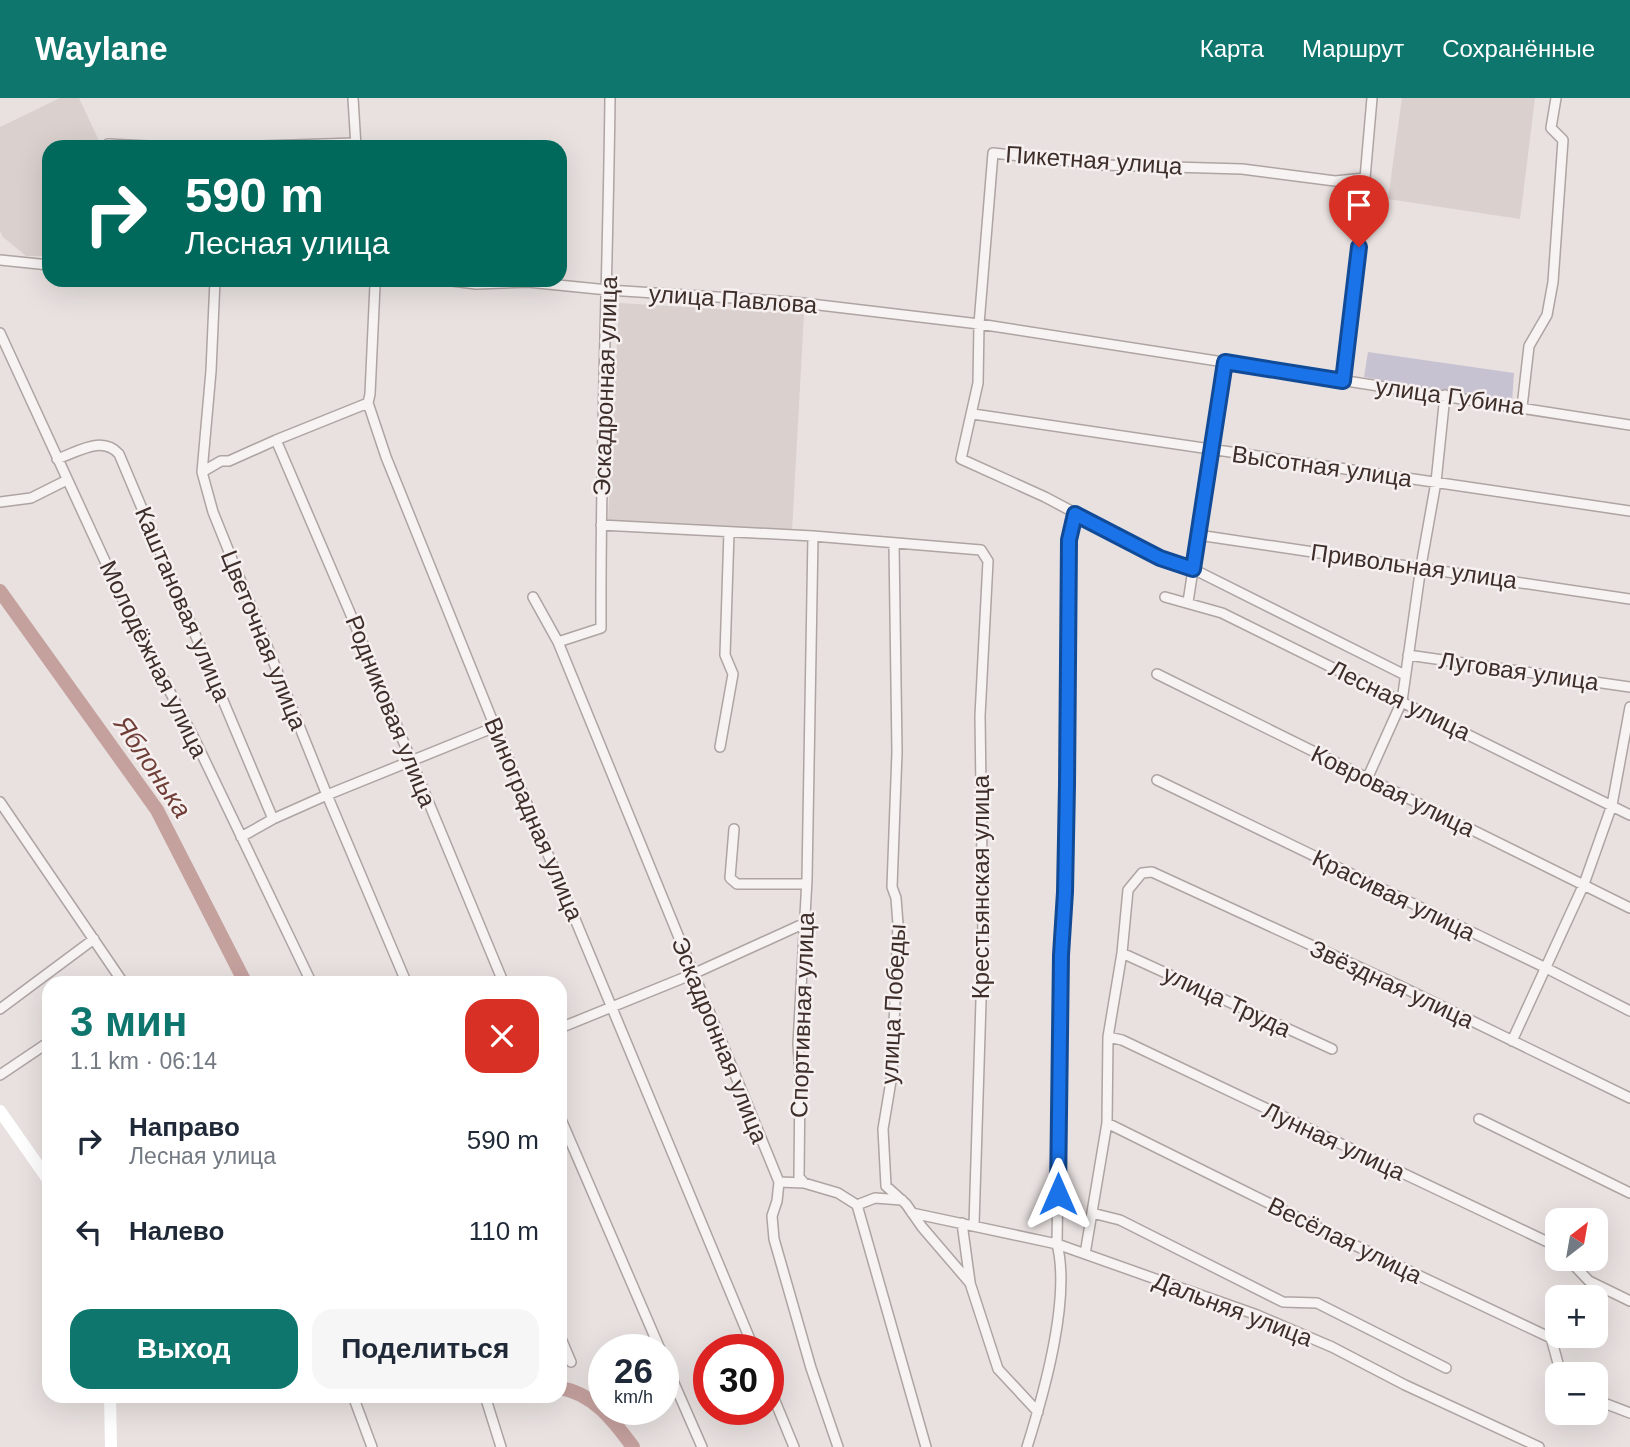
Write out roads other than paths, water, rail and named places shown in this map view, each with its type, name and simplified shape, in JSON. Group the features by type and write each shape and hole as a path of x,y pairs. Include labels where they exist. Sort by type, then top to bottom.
{"main road":[{"path":"0,1111 42,1171"},
{"path":"110,1403 111,1447"}],"street":[{"path":"353,98 356,140"},
{"name":"Эскадронная улица","path":"558,642 601,628 610,98"},
{"path":"1343,381 1372,98"},
{"path":"1522,407 1529,346 1547,315 1553,282 1563,140 1552,128 1556,98"},
{"name":"Пикетная улица","path":"979,324 993,153 1102,165 1242,169 1335,181 1365,178"},
{"path":"0,260 42,264"},
{"name":"улица Павлова","path":"567,286 794,302 979,324"},
{"name":"Цветочная улица","path":"215,287 202,472 213,512 404,976"},
{"name":"Виноградная улица","path":"375,287 368,403 386,457 495,727 748,1334"},
{"path":"973,414 978,383 979,324"},
{"name":"улица Губина","path":"979,324 1630,425"},
{"name":"Молодёжная улица","path":"0,333 128,611 308,976"},
{"path":"1188,602 1225,362"},
{"path":"1367,779 1402,701 1436,482 1446,395"},
{"path":"202,472 221,461 229,461 368,403"},
{"name":"Высотная улица","path":"973,414 1630,511"},
{"name":"Лесная улица","path":"973,414 961,459 1045,497 1160,558 1193,569 1405,675"},
{"name":"Родниковая улица","path":"276,440 500,976"},
{"name":"Каштановая улица","path":"57,459 101,443 113,447 119,454 273,819"},
{"path":"0,502 32,498 67,480"},
{"path":"1027,1447 1054,1342 1061,1270 1057,1244 1061,955 1065,878 1069,540 1075,514"},
{"path":"601,525 813,536 894,544"},
{"path":"720,747 733,674 725,655 729,532"},
{"name":"Привольная улица","path":"1198,535 1630,598"},
{"name":"Спортивная улица","path":"804,1183 799,1177 800,1076 797,1044 805,923 813,536"},
{"name":"Крестьянская улица","path":"894,544 981,550 988,561 980,716 983,937 974,1225"},
{"name":"улица Победы","path":"894,544 897,752 892,887 896,898 898,924 892,1075 883,1129 886,1186 902,1200 970,1283 998,1369 1038,1412"},
{"name":"Эскадронная улица","path":"533,597 558,642 779,1182"},
{"name":"Лесная улица","path":"1165,597 1222,613 1630,815"},
{"name":"Луговая улица","path":"1408,655 1630,687"},
{"name":"Ковровая улица","path":"1157,674 1630,908"},
{"path":"1512,1041 1584,884 1612,805 1630,707"},
{"path":"241,837 273,819 327,795 495,727"},
{"path":"1618,773 1630,775"},
{"name":"Красивая улица","path":"1157,780 1630,1011"},
{"path":"0,802 119,976"},
{"path":"734,829 730,878 737,884 806,884"},
{"name":"Звёздная улица","path":"1122,953 1128,890 1142,873 1152,872 1398,985 1630,1098"},
{"path":"567,1025 693,974 805,923"},
{"path":"44,976 94,939"},
{"path":"1085,1254 1107,1123 1108,1037 1122,953"},
{"name":"улица Труда","path":"1122,953 1332,1049"},
{"path":"0,1009 42,978"},
{"name":"Лунная улица","path":"1108,1037 1134,1046 1545,1243"},
{"path":"0,1075 42,1047"},
{"path":"1479,1119 1630,1193"},
{"name":"Весёлая улица","path":"1107,1123 1329,1233 1552,1338 1558,1362"},
{"path":"567,1133 654,1334"},
{"path":"838,1447 811,1368 774,1239 772,1216 779,1182 804,1183 838,1193 857,1205 926,1447"},
{"path":"857,1205 875,1198 902,1200"},
{"name":"Дальняя улица","path":"912,1213 1057,1244 1257,1315 1332,1347 1405,1385 1539,1447"},
{"path":"1092,1213 1120,1220 1283,1302 1317,1303 1446,1368"},
{"path":"962,1223 970,1283"},
{"path":"1579,1271 1589,1281 1630,1301"},
{"path":"567,1353 571,1362"},
{"path":"679,1395 702,1447"},
{"path":"355,1403 372,1447"},
{"path":"487,1403 502,1447"},
{"path":"1608,1405 1630,1413"},
{"path":"784,1423 794,1447"}],"waterway":[{"name":"Яблонька","path":"0,591 157,810 242,976"},
{"name":"Яблонька","path":"567,1390 593,1402 633,1447"}]}
